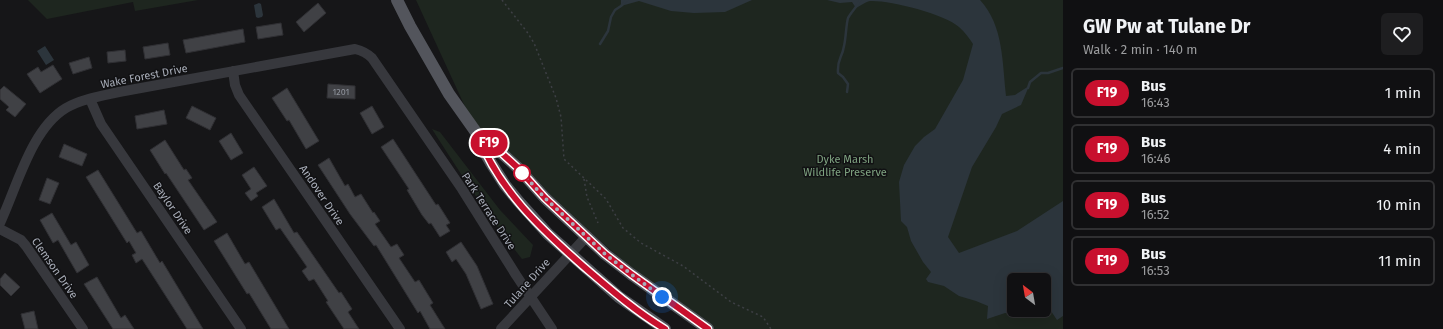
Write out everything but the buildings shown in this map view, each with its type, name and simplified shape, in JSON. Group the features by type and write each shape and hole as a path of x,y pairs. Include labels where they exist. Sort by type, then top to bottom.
{"main road":[{"path":"397,0 410,26 449,94 478,135 483,149 505,185 536,222 570,254 619,297 665,329"},
{"path":"478,135 496,148 518,168 545,198 605,254 708,329"}],"street":[{"name":"Wake Forest Drive","path":"0,223 32,147 41,132 53,119 67,108 90,99 119,92 356,49 361,50"},
{"name":"Park Terrace Drive","path":"361,50 372,58 462,189 552,329"},
{"name":"Andover Drive","path":"233,71 235,85 239,95 400,329"},
{"name":"Baylor Drive","path":"90,99 101,124 241,329"},
{"name":"Clemson Drive","path":"0,229 21,240 26,246 83,329"},
{"name":"Tulane Drive","path":"501,329 587,236"}],"path":[{"path":"502,0 534,43 556,98 560,117 564,159 606,199 623,228 642,243 683,266 706,285 731,302 763,317 771,329"},
{"path":"583,178 587,197 598,223"}],"green space":[{"path":"28,0 198,0 135,11 133,2 47,19"},
{"name":"Dyke Marsh Wildlife Preserve","path":"416,0 1063,0 1063,329 706,329 673,304 478,135"},
{"path":"432,129 440,132 500,210 533,245 530,257 522,259 498,228"}],"shaded area":[{"path":"621,0 752,0 725,12 694,13 671,11 639,1 621,6"},
{"path":"827,0 980,0 988,10 998,33 1006,96 1015,95 1029,86 1021,105 1002,114 972,167 948,237 959,253 1017,231 1063,201 1063,316 1057,320 1051,311 1051,273 1007,273 1007,313 987,319 988,306 959,296 944,286 928,282 926,279 931,272 923,262 911,241 907,227 901,221 899,182 904,165 915,146 935,129 963,80 973,44 959,27 942,17 903,5 879,1 870,1 856,8 852,2 840,3"},
{"path":"259,3 261,4 263,15 262,17 258,18 256,17 254,5"},
{"path":"45,46 54,60 46,65 37,51"}],"waterway":[{"path":"600,44 608,31 611,17 615,10 627,0"},
{"path":"847,92 848,84 838,73 838,64 845,43 848,18 860,0"},
{"path":"1028,88 1030,82 1041,73 1048,73 1063,68"}],"bus line":[{"name":"F19","path":"665,329 619,297 536,222 505,185 483,149 478,135 496,148 518,168 545,198 605,254 708,329"}],"route":[{"path":"522,173 545,198 605,254 662,297"}]}
